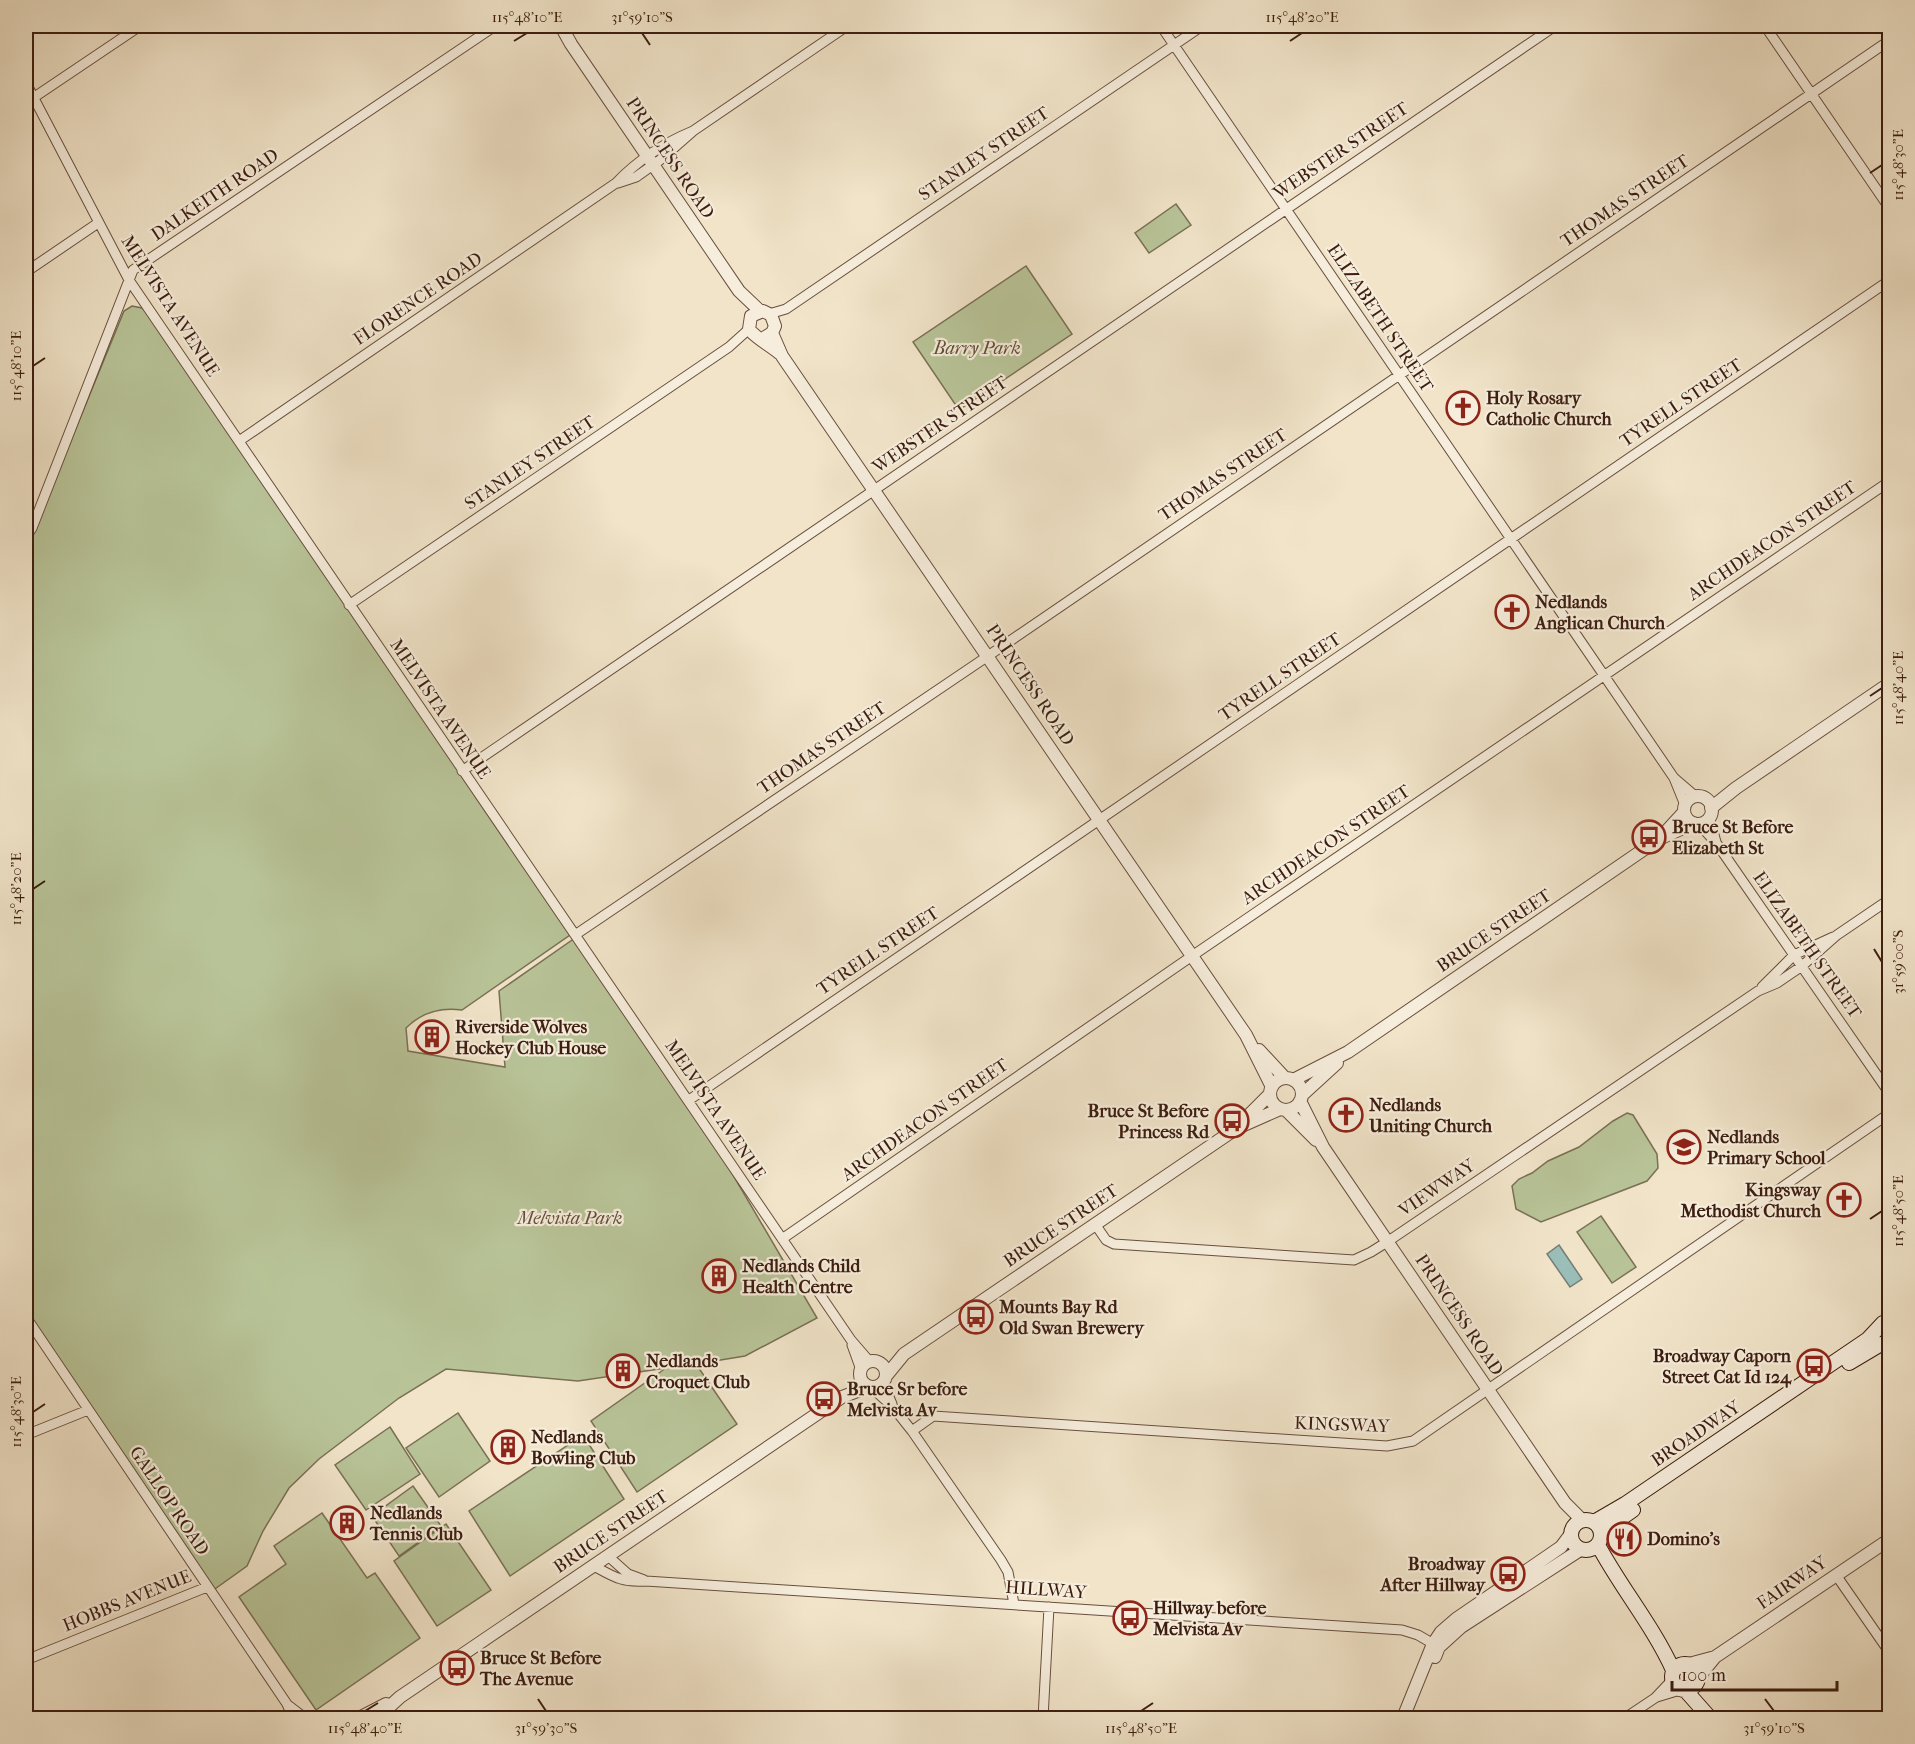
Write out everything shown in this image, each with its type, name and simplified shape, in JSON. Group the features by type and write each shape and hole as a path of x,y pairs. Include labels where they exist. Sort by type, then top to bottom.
{"main road":[{"path":"1882,1340 1883,1323 1890,1320"},
{"name":"BROADWAY","path":"1580,1526 1625,1504 1882,1340"},
{"name":"BROADWAY","path":"1591,1545 1618,1519 1882,1340"},
{"path":"1591,1545 1599,1527 1580,1526 1573,1544 1591,1545 1616,1578 1711,1719"}],"street":[{"path":"33,98 140,26"},
{"name":"DALKEITH ROAD","path":"26,537 32,528 133,270 495,26"},
{"name":"PRINCESS ROAD","path":"553,26 571,44"},
{"name":"PRINCESS ROAD","path":"561,26 739,291 761,331 782,356 1246,1035 1271,1090"},
{"name":"FLORENCE ROAD","path":"239,441 616,183 636,177 650,161 848,26"},
{"name":"ELIZABETH STREET","path":"1161,26 1674,778 1702,811 1717,844 1890,1094"},
{"name":"STANLEY STREET","path":"349,605 729,347 761,331 786,309 1202,26"},
{"name":"WEBSTER STREET","path":"462,771 1555,26"},
{"path":"1765,26 1890,209"},
{"name":"THOMAS STREET","path":"575,935 1890,40"},
{"name":"MELVISTA AVENUE","path":"26,84 129,280 689,1101 851,1340 893,1407 912,1431 1008,1572 1014,1604"},
{"path":"26,272 98,223"},
{"name":"TYRELL STREET","path":"689,1101 1890,280"},
{"name":"PRINCESS ROAD","path":"739,291 774,318 761,331"},
{"name":"STANLEY STREET","path":"765,313 786,309"},
{"path":"761,331 754,313 765,313"},
{"name":"ARCHDEACON STREET","path":"782,1239 1192,956 1890,482"},
{"name":"BRUCE STREET","path":"1289,1079 1348,1052 1890,683"},
{"name":"ELIZABETH STREET","path":"1674,778 1684,809"},
{"name":"BRUCE STREET","path":"1659,839 1684,809 1688,799 1702,811"},
{"path":"1684,809 1688,819 1702,811"},
{"name":"VIEWWAY","path":"1095,1224 1106,1240 1114,1244 1354,1260 1387,1242 1758,991 1794,955 1837,935 1890,899"},
{"name":"VIEWWAY","path":"1758,991 1777,983 1814,958 1837,935"},
{"name":"PRINCESS ROAD","path":"1246,1035 1289,1079"},
{"name":"BRUCE STREET","path":"1301,1098 1348,1052"},
{"path":"1289,1079 1299,1085 1301,1098 1293,1108 1283,1109 1272,1101 1271,1090 1279,1080 1289,1079"},
{"name":"BRUCE STREET","path":"1237,1128 1271,1090"},
{"name":"PRINCESS ROAD","path":"1301,1098 1323,1147 1580,1526"},
{"name":"PRINCESS ROAD","path":"1283,1109 1323,1147"},
{"name":"BRUCE STREET","path":"358,1719 400,1697 1237,1128 1283,1109"},
{"name":"KINGSWAY","path":"912,1431 933,1416 1387,1446 1413,1441 1890,1113"},
{"name":"GALLOP ROAD","path":"26,1317 286,1704 293,1719"},
{"path":"26,1435 88,1410"},
{"name":"BROADWAY","path":"1412,1719 1441,1632 1456,1619 1561,1547 1580,1526"},
{"name":"FAIRWAY","path":"1624,1719 1890,1539"},
{"name":"BROADWAY","path":"1403,1719 1436,1646 1461,1627 1591,1545"},
{"name":"HILLWAY","path":"608,1556 628,1574 646,1581"},
{"name":"HILLWAY","path":"594,1566 629,1583 646,1581 1402,1630 1418,1635 1436,1646"},
{"path":"1836,1575 1890,1653"},
{"name":"HOBBS AVENUE","path":"26,1659 207,1587"},
{"path":"1043,1719 1049,1607"},
{"name":"BRUCE STREET","path":"376,1719 400,1697"},
{"name":"GALLOP ROAD","path":"286,1704 305,1719"}],"green space":[{"path":"1176,204 1191,225 1149,253 1135,233"},
{"name":"Barry Park","path":"1026,266 1072,334 959,410 913,342"},
{"name":"Melvista Park","path":"132,306 142,308 149,315 570,935 462,1010 446,1009 418,1018 406,1028 408,1051 505,1067 499,991 575,938 689,1100 817,1318 745,1356 696,1364 737,1424 637,1492 591,1421 666,1368 578,1381 446,1369 399,1398 319,1459 289,1488 263,1531 247,1566 212,1591 26,1313 26,538 35,528 124,311"},
{"path":"1627,1113 1633,1115 1657,1154 1658,1168 1647,1181 1541,1222 1516,1209 1512,1186 1519,1179 1548,1161 1579,1147"},
{"path":"1601,1216 1636,1267 1612,1283 1577,1232"},
{"path":"458,1413 490,1461 439,1497 406,1448"},
{"path":"390,1427 420,1474 366,1510 335,1465"},
{"path":"583,1435 624,1499 510,1576 469,1511"},
{"path":"413,1486 441,1526 399,1556 372,1516"},
{"path":"322,1513 367,1578 375,1573 420,1638 316,1710 239,1597 286,1564 274,1546"},
{"path":"446,1524 491,1590 437,1626 394,1561"}],"water":[{"path":"1559,1245 1582,1279 1570,1287 1547,1254"}],"place":[{"name":"Holy Rosary Catholic Church","path":"1463,408"},
{"name":"Nedlands Anglican Church","path":"1512,612"},
{"name":"Bruce St Before Elizabeth St","path":"1649,837"},
{"name":"Riverside Wolves Hockey Club House","path":"432,1037"},
{"name":"Nedlands Uniting Church","path":"1346,1115"},
{"name":"Bruce St Before Princess Rd","path":"1232,1121"},
{"name":"Nedlands Primary School","path":"1684,1147"},
{"name":"Kingsway Methodist Church","path":"1844,1200"},
{"name":"Nedlands Child Health Centre","path":"719,1276"},
{"name":"Mounts Bay Rd Old Swan Brewery","path":"976,1317"},
{"name":"Broadway Caporn Street Cat Id 124","path":"1814,1366"},
{"name":"Nedlands Croquet Club","path":"623,1371"},
{"name":"Bruce Sr before Melvista Av","path":"824,1399"},
{"name":"Nedlands Bowling Club","path":"508,1447"},
{"name":"Nedlands Tennis Club","path":"347,1523"},
{"name":"Domino's","path":"1624,1539"},
{"name":"Broadway After Hillway","path":"1508,1574"},
{"name":"Hillway before Melvista Av","path":"1130,1618"},
{"name":"Bruce St Before The Avenue","path":"457,1668"}]}
